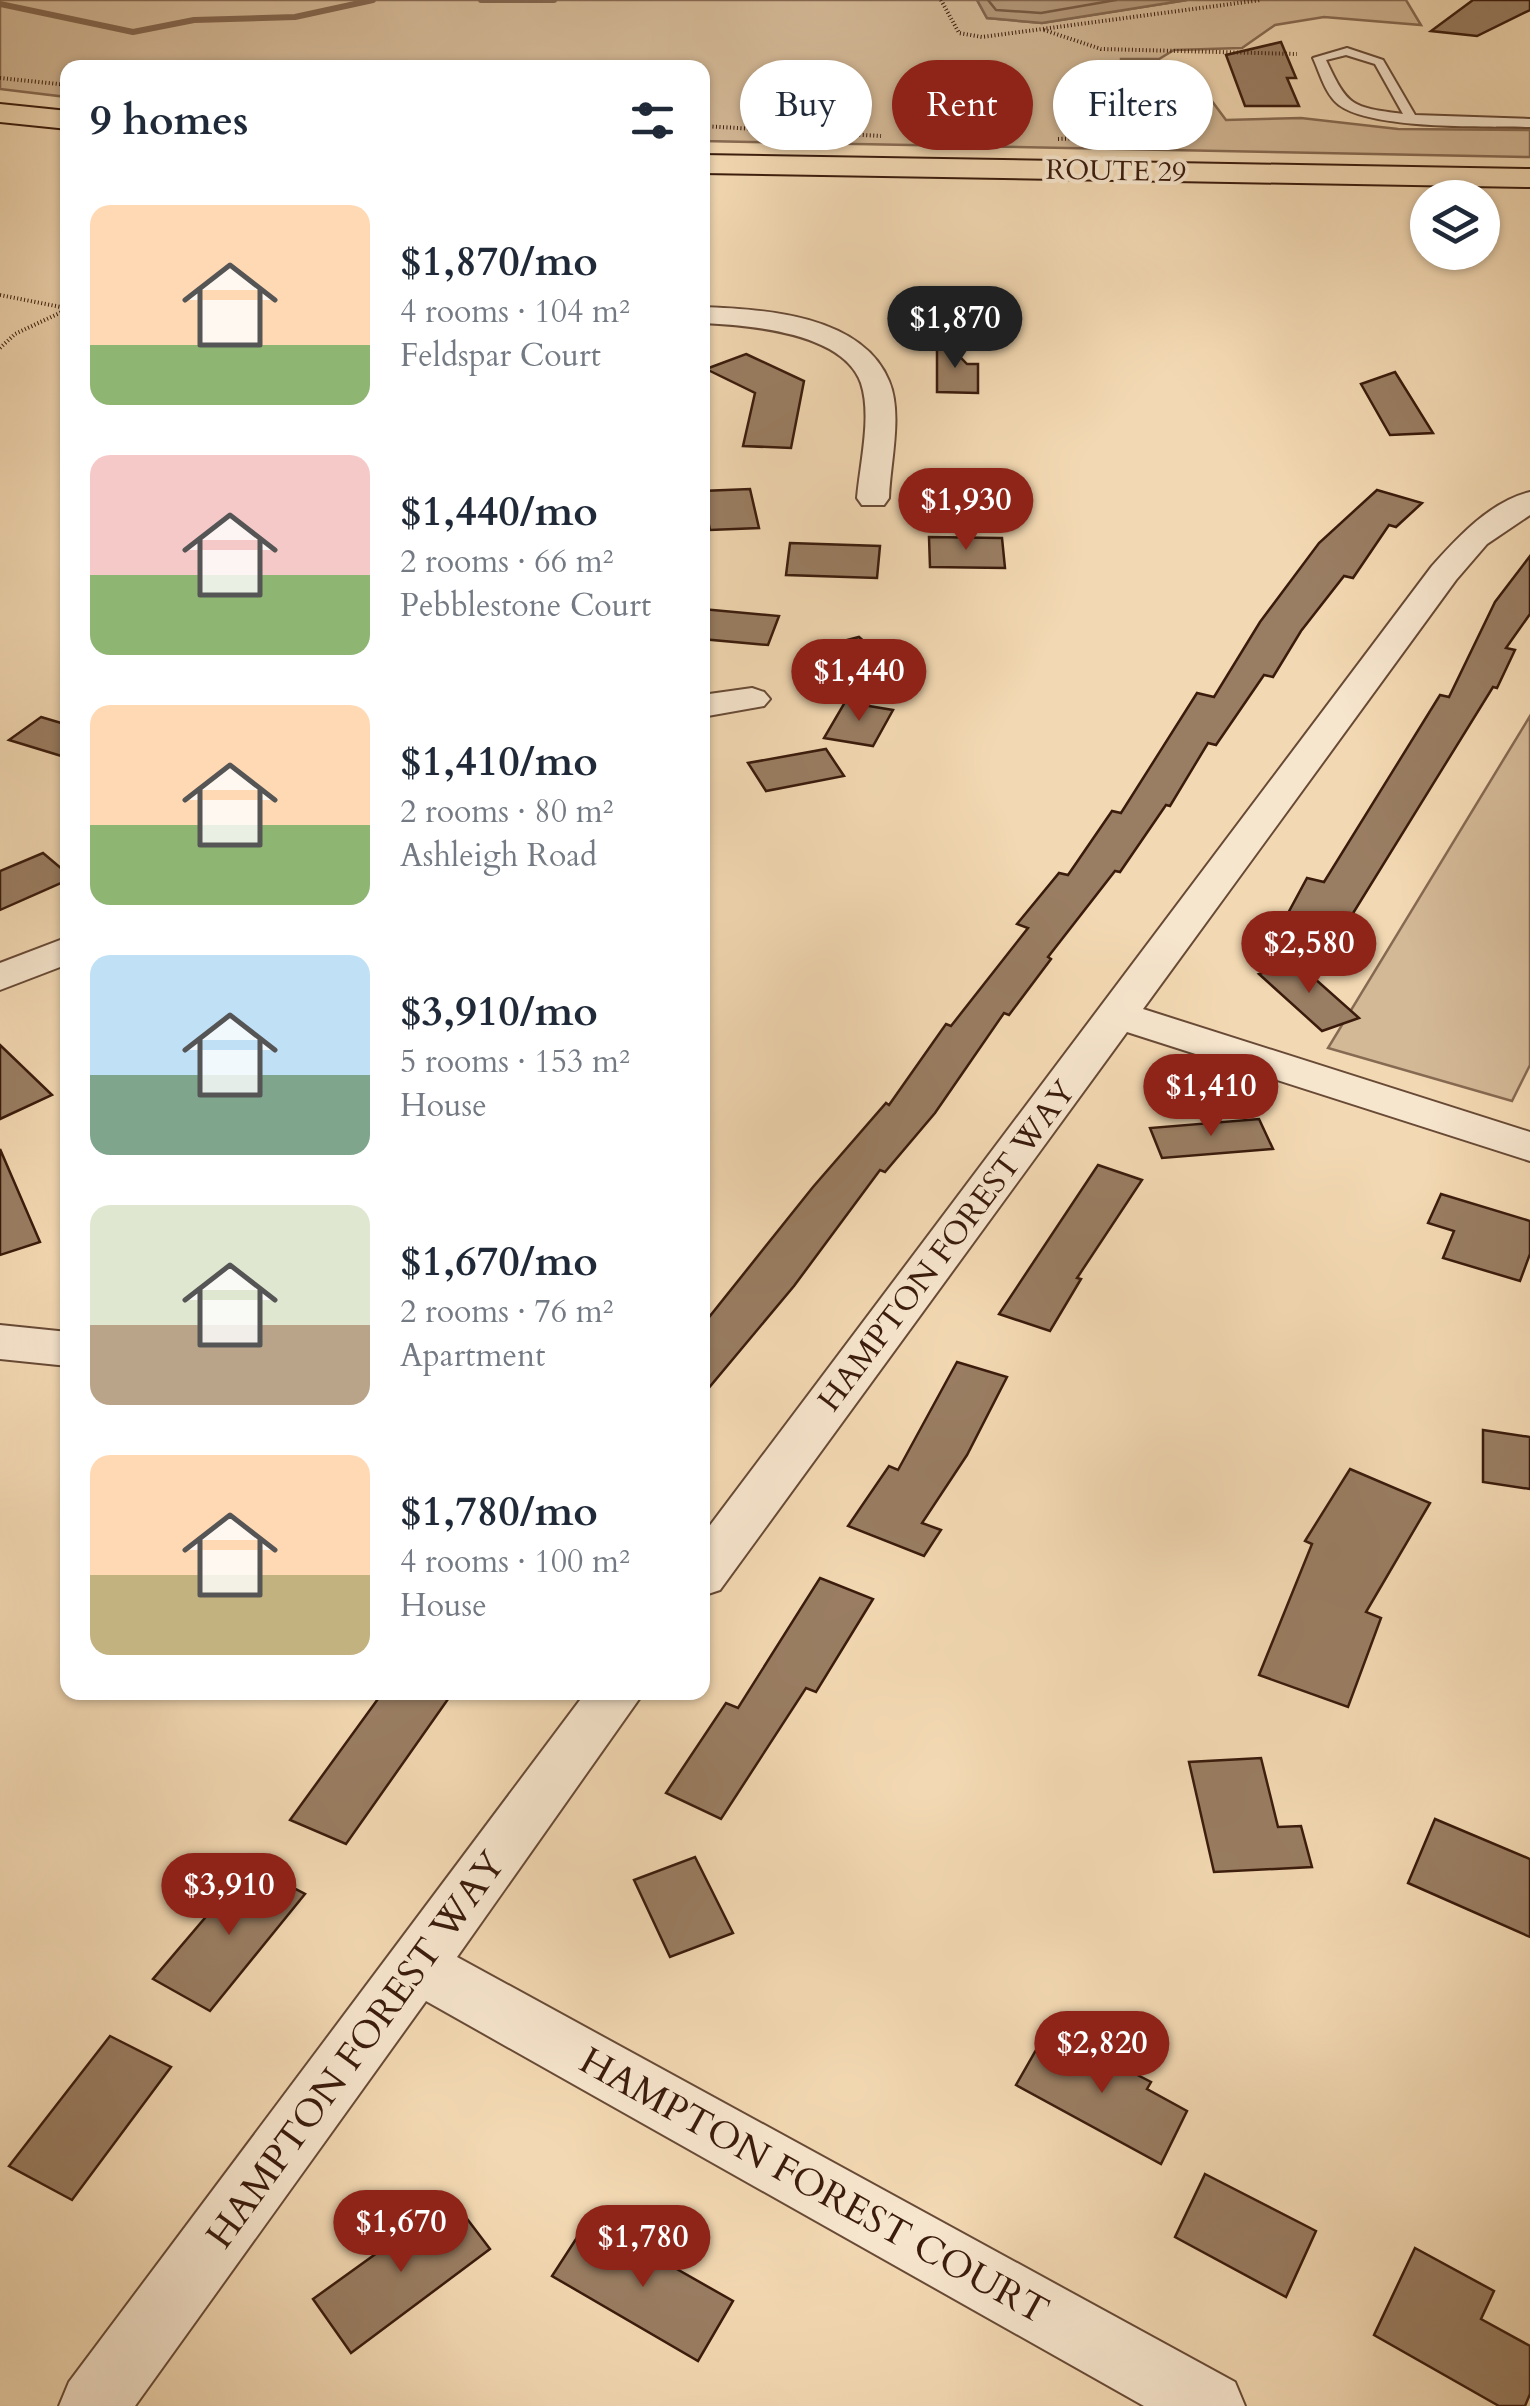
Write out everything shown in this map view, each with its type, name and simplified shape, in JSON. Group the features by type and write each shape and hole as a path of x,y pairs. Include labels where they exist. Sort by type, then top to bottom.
{"main road":[{"path":"0,100 60,106"},
{"path":"0,112 60,119"},
{"name":"ROUTE 29","path":"710,151 1530,166"},
{"name":"ROUTE 29","path":"710,164 1530,178"}],"street":[{"path":"710,316 793,327 834,342 863,363 877,394 872,498"},
{"name":"HAMPTON FOREST WAY","path":"710,1565 1444,572 1476,537 1530,501"},
{"path":"710,705 752,699"},
{"path":"0,978 60,952"},
{"path":"1118,1016 1530,1146"},
{"path":"0,1342 60,1348"},
{"name":"HAMPTON FOREST WAY","path":"93,2406 611,1700"},
{"name":"HAMPTON FOREST COURT","path":"418,1966 1211,2406"}],"lane":[{"path":"1411,118 1380,62 1348,51 1320,58 1341,102 1364,111 1411,118 1530,123"}],"path":[{"path":"942,0 960,33 970,36 1261,0"},
{"path":"1043,29 1074,42 1148,53 1271,50 1320,58"},
{"path":"0,78 60,83"},
{"path":"710,126 892,136"},
{"path":"0,296 60,307"},
{"path":"0,348 15,334 60,313"}],"shaded area":[{"path":"0,0 977,0 987,18 1042,23 1187,0 1406,0 1421,25 1324,17 1275,25 1242,48 1174,50 1159,59 1053,60 1053,148 1033,147 1033,60 892,60 892,145 872,144 872,60 740,60 740,142 710,141 710,60 60,60 60,96 0,89"},
{"path":"1213,102 1226,120 1301,118 1398,129 1530,130 1530,157 1168,150 1213,150"},
{"path":"1530,716 1530,1065 1512,1101 1328,1048"}],"water":[{"path":"977,0 1187,0 1042,23 987,18"}],"building":[{"path":"1473,0 1530,0 1530,10 1477,36 1431,31"},
{"path":"1281,42 1296,78 1287,78 1299,106 1245,106 1226,55"},
{"path":"937,333 967,364 978,364 978,393 937,392"},
{"path":"746,354 804,381 791,448 743,446 755,393 710,371 710,368"},
{"path":"1395,372 1433,433 1390,435 1361,384"},
{"path":"750,489 759,528 710,530 710,491"},
{"path":"1377,490 1422,503 1396,527 1389,525 1353,578 1344,576 1301,631 1273,677 1264,675 1216,745 1208,743 1170,806 1166,805 1120,872 1115,871 1048,957 1051,959 1009,1015 1004,1013 935,1113 885,1172 880,1170 794,1286 710,1386 710,1316 813,1187 886,1103 889,1105 946,1024 951,1026 1028,928 1017,924 1059,873 1068,875 1112,811 1121,813 1197,693 1214,697 1260,622 1319,543"},
{"path":"929,537 1002,538 1005,568 930,567"},
{"path":"790,543 880,546 877,578 786,575"},
{"path":"1530,556 1530,614 1506,648 1515,650 1497,688 1493,687 1347,923 1333,919 1322,941 1279,930 1307,878 1324,882 1440,695 1449,697 1495,602"},
{"path":"710,610 779,616 768,645 710,640"},
{"path":"859,637 896,670 854,682 817,648"},
{"path":"845,702 893,710 873,746 824,738"},
{"path":"41,717 60,723 60,756 9,740"},
{"path":"826,749 844,776 766,791 748,763"},
{"path":"43,853 60,867 60,884 0,910 0,871"},
{"path":"1296,962 1359,1018 1322,1031 1259,974"},
{"path":"0,1045 52,1095 0,1119"},
{"path":"1259,1119 1273,1149 1162,1158 1150,1128"},
{"path":"0,1149 40,1242 0,1255"},
{"path":"1098,1165 1142,1180 1077,1278 1081,1279 1050,1331 999,1314"},
{"path":"1441,1194 1530,1221 1530,1254 1520,1281 1443,1258 1454,1231 1428,1223"},
{"path":"957,1362 1007,1377 967,1455 922,1523 941,1530 924,1556 848,1526 889,1466 898,1470"},
{"path":"1483,1430 1530,1437 1530,1489 1483,1482"},
{"path":"1350,1469 1430,1503 1366,1612 1381,1618 1348,1707 1259,1675 1312,1544 1305,1541"},
{"path":"820,1578 873,1599 816,1692 806,1688 721,1819 666,1793 726,1703 738,1708"},
{"path":"377,1700 447,1700 346,1844 290,1820"},
{"path":"1261,1758 1278,1827 1301,1826 1312,1867 1214,1872 1189,1762"},
{"path":"1435,1819 1530,1859 1530,1937 1408,1883"},
{"path":"695,1857 733,1933 670,1957 634,1880"},
{"path":"250,1865 305,1894 210,2011 153,1979"},
{"path":"1048,2029 1151,2082 1147,2089 1187,2111 1161,2164 1016,2085"},
{"path":"110,2036 171,2067 72,2200 9,2166"},
{"path":"1205,2174 1316,2231 1286,2297 1175,2237"},
{"path":"452,2199 490,2249 351,2353 313,2299"},
{"path":"589,2219 733,2301 698,2361 552,2276"},
{"path":"1415,2248 1494,2291 1481,2319 1530,2346 1530,2394 1525,2406 1499,2406 1374,2335"}],"waterway":[{"path":"0,4 133,32 194,20 295,17 373,0"},
{"path":"481,0 554,0"}]}
